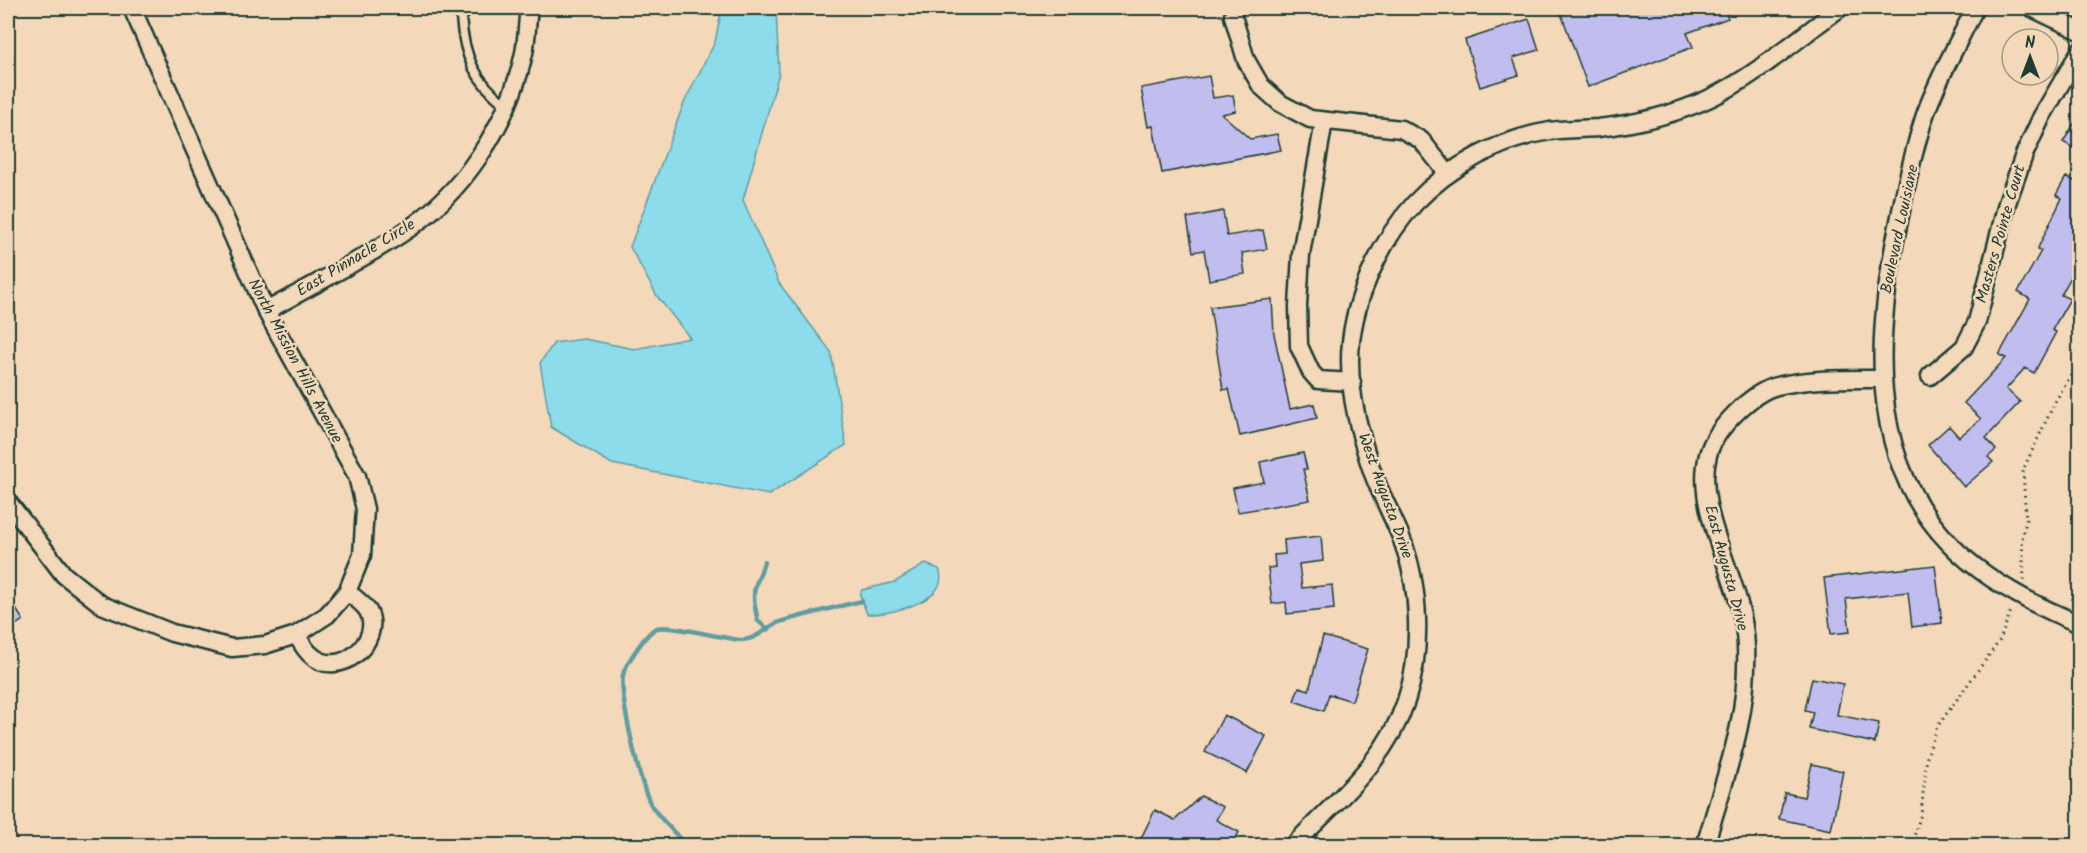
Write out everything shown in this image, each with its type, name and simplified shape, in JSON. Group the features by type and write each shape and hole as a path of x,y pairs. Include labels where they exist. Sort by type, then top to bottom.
{"street":[{"name":"North Mission Hills Avenue","path":"8,502 64,575 102,605 172,633 232,648 265,645 296,635 327,615 347,592 362,555 365,509 357,476 266,311 132,8"},
{"name":"East Pinnacle Circle","path":"266,311 403,233 450,193 489,144 506,105 524,53 529,8"},
{"name":"West Augusta Drive","path":"1293,846 1361,778 1391,735 1406,701 1416,654 1413,575 1402,539 1373,472 1353,405 1350,357 1359,306 1371,269 1391,234 1416,202 1448,174 1472,159 1514,141 1550,131 1602,128 1656,117 1708,99 1761,66 1840,8"},
{"name":"Boulevard Louisiane","path":"1975,8 1926,114 1905,192 1888,273 1881,335 1881,378 1894,446 1916,499 1949,543 1989,576 2050,612 2079,624"},
{"path":"2032,8 2079,31"},
{"path":"1233,16 1246,60 1261,86 1280,103 1310,119 1401,129 1421,140 1435,154 1448,174"},
{"name":"Masters Pointe Court","path":"1930,376 1964,347 1977,322 2007,203 2024,155 2042,116 2079,51"},
{"path":"1324,121 1301,254 1299,346 1311,372 1318,380 1352,382"},
{"name":"East Augusta Drive","path":"1706,846 1739,736 1744,699 1746,644 1736,593 1708,505 1706,478 1708,454 1722,428 1743,405 1774,386 1820,380 1881,378"},
{"path":"296,635 310,654 320,661 337,665 351,658 365,642 370,627 368,612 347,592"}],"lane":[{"path":"470,8 461,18 466,48 478,80 506,105"}],"path":[{"path":"2024,584 2022,539 2026,520 2023,470 2055,402 2079,360"},
{"path":"1911,846 1921,814 1928,756 1937,727 2000,640 2016,601"}],"water":[{"path":"722,8 776,8 779,73 743,200 779,283 831,352 846,445 769,495 612,464 551,427 540,363 554,343 584,339 635,349 690,338 657,296 630,247 684,103 715,42"},
{"path":"925,564 939,569 941,580 936,590 928,598 903,609 867,614 860,595 862,590 895,582"}],"building":[{"path":"1559,8 1580,8 1581,12 1593,8 1724,8 1728,18 1687,33 1693,47 1588,87"},
{"path":"1529,19 1539,50 1513,58 1519,75 1480,87 1465,40"},
{"path":"1209,76 1213,98 1233,95 1236,111 1222,114 1250,139 1277,134 1281,150 1162,173 1153,126 1148,127 1141,88"},
{"path":"2079,116 2079,151 2063,142"},
{"path":"2066,177 2079,183 2079,270 2076,268 2061,295 2070,299 2052,330 2056,332 2034,373 2025,368 2006,389 2020,402 1986,438 1996,450 1988,457 1993,462 1964,487 1928,445 1949,426 1959,437 1981,419 1964,403 2006,358 1999,355 2030,299 2018,292 2041,251 2037,250 2062,198 2056,195"},
{"path":"1223,211 1227,236 1263,230 1267,249 1242,253 1245,274 1209,280 1204,250 1193,252 1187,218"},
{"path":"1272,299 1274,334 1290,409 1314,404 1317,418 1240,436 1229,389 1223,390 1210,307"},
{"path":"1303,453 1307,469 1303,469 1310,500 1238,512 1233,488 1264,482 1260,462"},
{"path":"1321,536 1323,561 1299,564 1302,588 1332,585 1334,609 1287,614 1286,602 1272,604 1268,568 1275,567 1274,555 1285,554 1284,540"},
{"path":"1935,565 1942,623 1912,627 1908,592 1846,599 1850,632 1831,634 1824,578"},
{"path":"8,596 23,620 8,630"},
{"path":"1323,636 1368,649 1352,701 1329,694 1324,711 1294,701 1299,687 1309,690"},
{"path":"1812,678 1843,684 1837,715 1879,723 1875,743 1809,729 1813,712 1805,710"},
{"path":"1224,715 1266,736 1247,773 1205,752"},
{"path":"1812,764 1843,771 1831,830 1779,819 1785,793 1804,797"},
{"path":"1201,796 1223,807 1216,820 1239,832 1232,846 1151,846 1140,840 1155,810 1175,820"}],"waterway":[{"path":"764,561 755,588 754,600 758,621 768,629"},
{"path":"686,846 653,808 637,764 624,702 623,686 623,675 637,649 657,628 674,628 742,640 758,635 778,623 862,601"}]}
